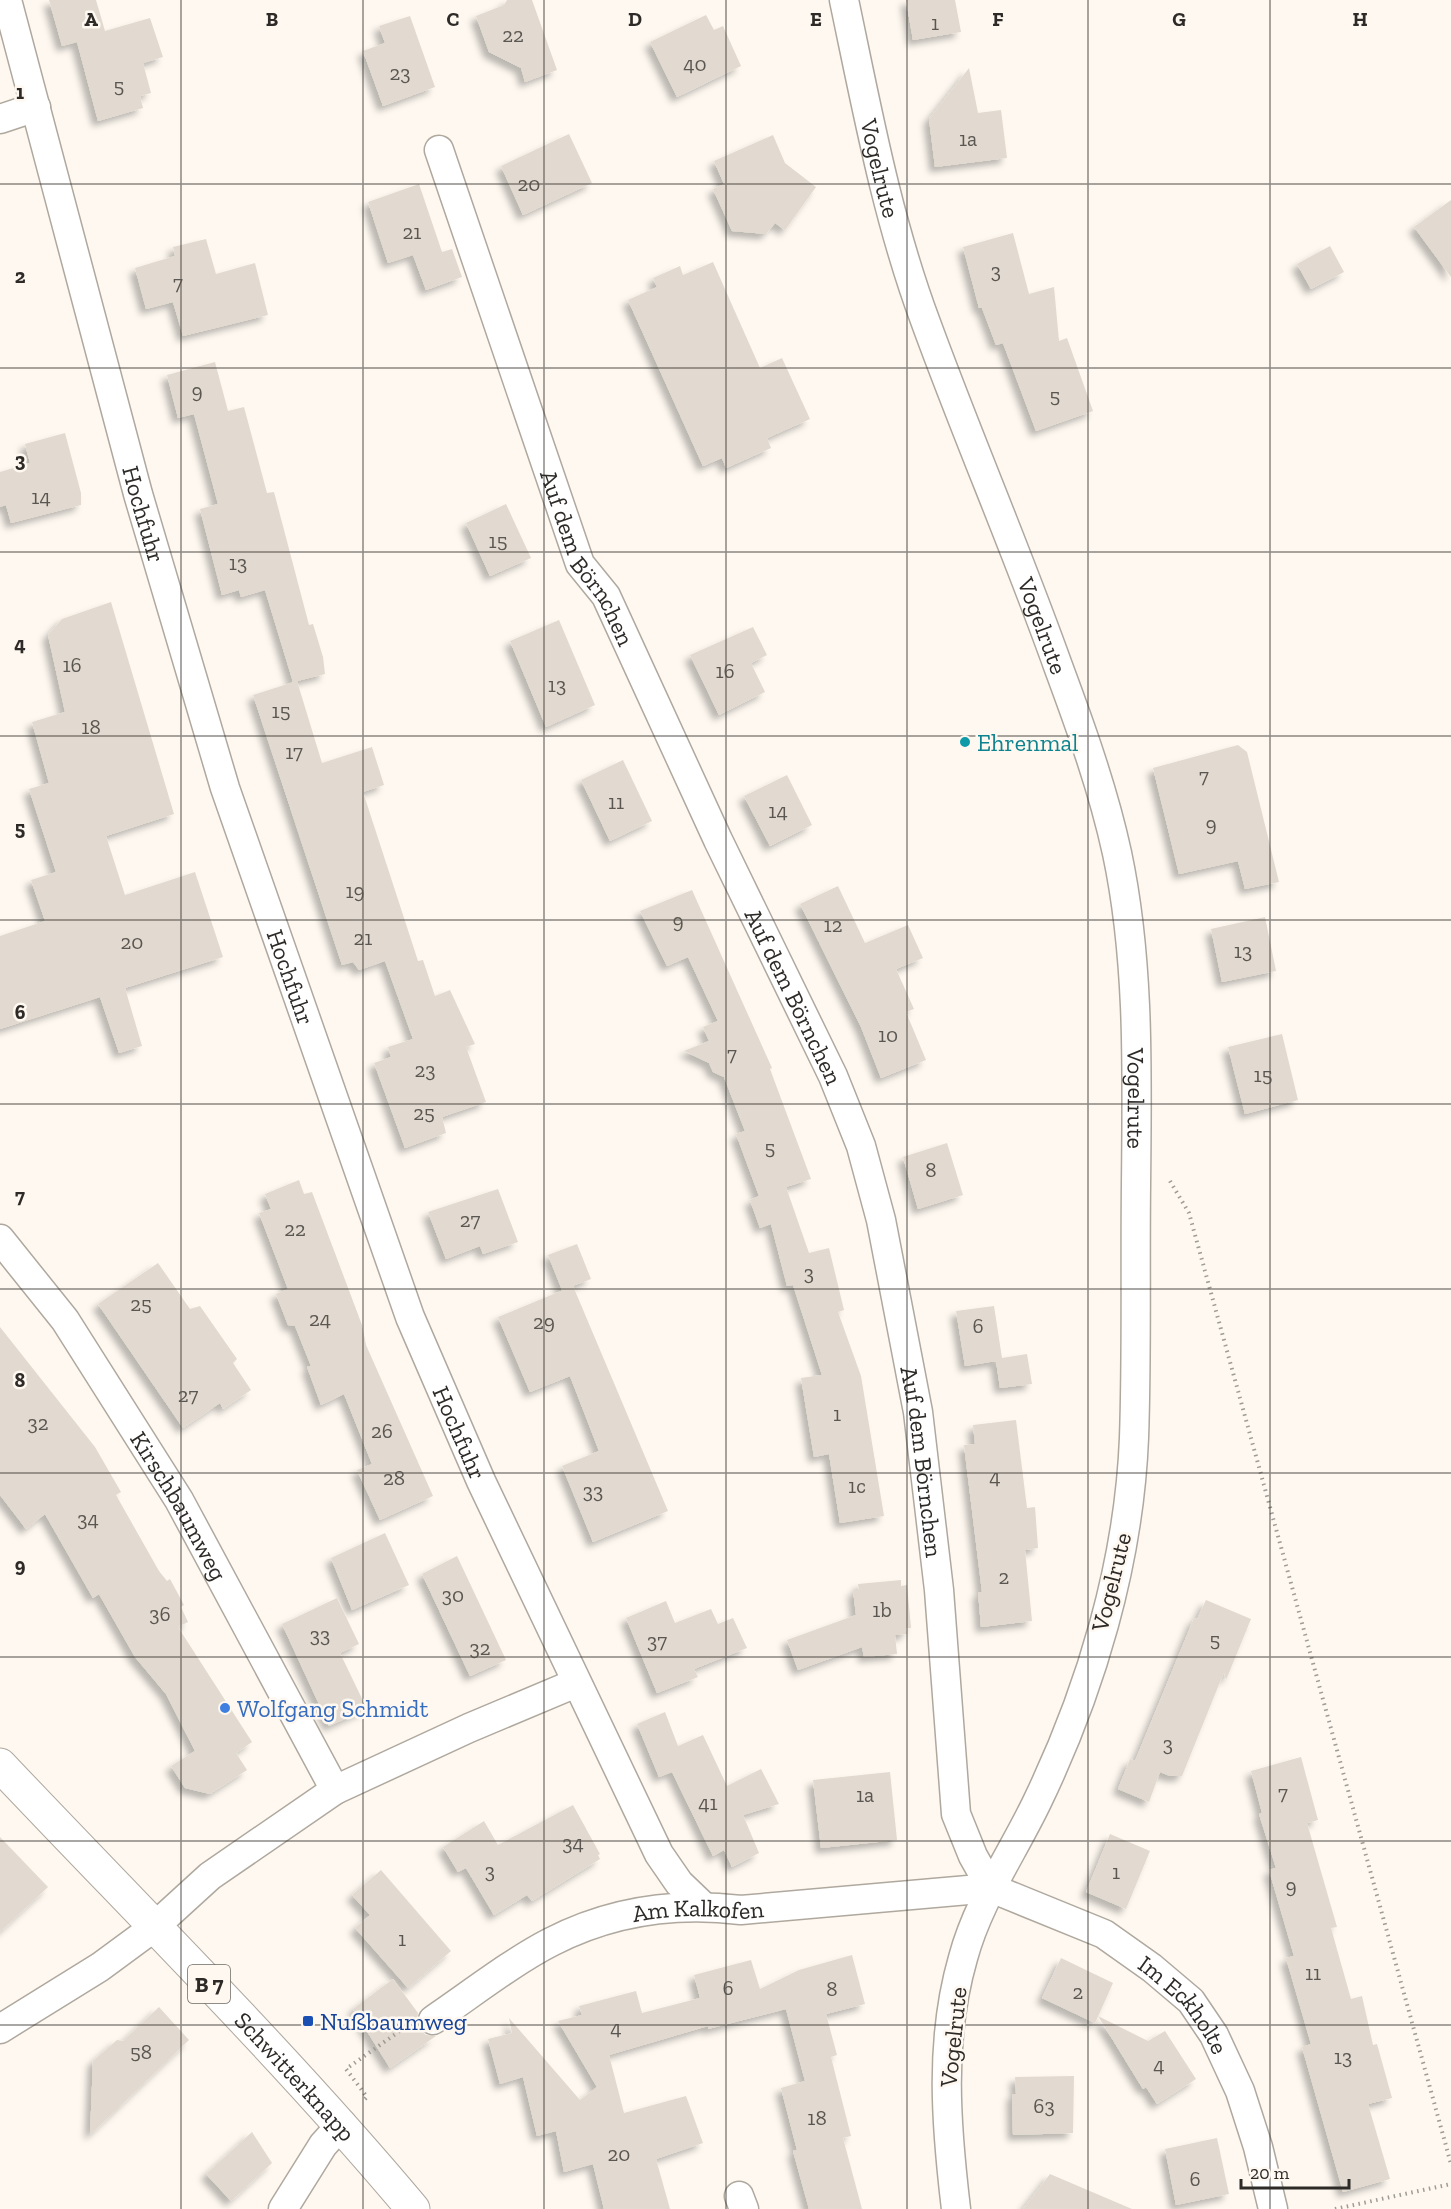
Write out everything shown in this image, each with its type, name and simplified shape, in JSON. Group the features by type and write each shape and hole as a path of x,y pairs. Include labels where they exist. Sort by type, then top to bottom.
{"main road":[{"name":"Schwitterknapp","path":"0,1765 153,1928 269,2045 342,2124 413,2209"}],"street":[{"name":"Hochfuhr","path":"7,0 138,494 225,788 410,1317 481,1481 659,1854 679,1883 702,1905"},
{"name":"Vogelrute","path":"844,0 896,237 926,325 1014,545 1079,723 1105,801 1129,920 1137,1124 1134,1441 1128,1515 1109,1601 1078,1707 1036,1803 991,1888 963,1958 952,2009 945,2073 947,2138 956,2209"},
{"path":"0,119 36,107"},
{"name":"Auf dem Börnchen","path":"439,150 580,564 606,596 718,840 833,1076 861,1146 881,1220 918,1412 939,1590 956,1814 973,1856 991,1888"},
{"name":"Kirschbaumweg","path":"0,1239 65,1320 179,1500 334,1790"},
{"path":"0,2029 100,1968 153,1928 210,1876 334,1790 469,1728 576,1683"},
{"name":"Am Kalkofen","path":"433,2020 550,1942 621,1916 652,1908 702,1905 741,1910 991,1888"},
{"name":"Im Eckholte","path":"991,1888 1104,1934 1152,1968 1191,2001 1214,2035 1240,2091 1258,2146 1273,2209"},
{"path":"283,2209 323,2145 342,2124"}],"path":[{"path":"1166,1173 1190,1213 1451,2164"},
{"path":"342,2124 367,2097 346,2069 424,2013 433,2020"},
{"path":"1335,2209 1451,2184"}],"building":[{"path":"49,0 96,0 105,31 150,18 163,57 143,63 151,93 140,96 143,108 98,121 77,42 62,46"},
{"path":"507,0 532,0 557,70 525,82 521,68 489,52 476,16 504,5"},
{"path":"906,0 955,0 961,32 913,40"},
{"path":"706,15 714,30 723,26 741,66 677,97 650,42"},
{"path":"410,16 435,87 383,106 363,51 385,43 379,26"},
{"path":"969,68 978,113 1001,110 1007,158 935,167 929,119"},
{"path":"569,134 592,183 523,215 501,166"},
{"path":"773,135 785,163 816,187 785,230 775,223 766,234 732,231 713,189 724,184 714,161"},
{"path":"419,184 442,252 452,249 462,277 426,290 413,255 388,263 368,202"},
{"path":"1451,200 1451,277 1414,227"},
{"path":"1013,233 1029,294 1054,287 1059,341 1067,338 1093,411 1036,431 1003,343 996,345 982,308 979,308 963,247"},
{"path":"206,239 216,274 255,263 268,315 183,336 173,302 146,309 135,268 175,256 173,247"},
{"path":"1330,246 1344,272 1311,289 1297,264"},
{"path":"713,262 760,368 782,358 810,419 767,438 771,448 726,468 722,458 703,466 628,300 657,287 653,278 680,266 683,275"},
{"path":"215,362 228,411 244,407 267,493 274,492 309,625 313,624 323,657 325,674 293,682 265,590 241,597 239,590 222,595 200,509 218,504 194,414 178,418 167,375"},
{"path":"65,433 81,493 81,505 11,523 6,505 0,507 0,472 30,463 25,444"},
{"path":"506,504 531,558 490,576 466,523"},
{"path":"111,602 174,814 106,836 125,895 195,872 223,957 125,988 142,1046 119,1053 100,997 0,1029 0,936 45,921 31,880 56,872 29,789 49,783 32,722 65,712 48,635 62,619"},
{"path":"559,620 595,705 546,727 510,641"},
{"path":"753,627 767,655 751,663 765,692 719,715 690,655"},
{"path":"297,681 322,763 372,747 384,785 363,792 418,961 423,960 435,996 450,990 475,1044 466,1047 486,1102 442,1117 446,1133 405,1148 374,1063 391,1057 388,1047 413,1039 385,961 359,970 353,962 342,965 253,695"},
{"path":"1238,745 1247,752 1279,882 1245,889 1238,861 1179,874 1153,768"},
{"path":"623,760 652,821 610,841 581,780"},
{"path":"787,775 812,825 770,846 744,796"},
{"path":"838,886 865,943 908,925 923,958 896,969 914,1009 906,1012 926,1060 881,1078 861,1027 800,904"},
{"path":"692,890 772,1068 770,1069 811,1179 786,1187 809,1253 829,1248 844,1310 838,1312 861,1376 884,1516 840,1523 829,1454 814,1457 801,1378 822,1375 793,1285 787,1286 771,1224 760,1228 750,1200 759,1196 736,1134 745,1131 724,1077 713,1072 709,1063 684,1051 709,1041 703,1027 718,1021 688,957 667,966 640,911"},
{"path":"1265,917 1276,971 1222,982 1211,929"},
{"path":"1282,1034 1298,1100 1245,1114 1228,1047"},
{"path":"947,1143 963,1195 918,1209 903,1157"},
{"path":"299,1180 304,1194 312,1192 362,1325 366,1345 433,1496 380,1520 357,1470 372,1464 344,1394 321,1405 307,1367 311,1366 295,1326 288,1325 276,1294 288,1289 259,1213 271,1209 265,1194"},
{"path":"498,1189 518,1242 483,1254 480,1246 446,1259 428,1212"},
{"path":"577,1244 591,1279 562,1290 548,1255"},
{"path":"158,1263 190,1309 200,1306 237,1359 233,1363 251,1390 223,1409 220,1403 183,1428 98,1304"},
{"path":"573,1286 668,1511 593,1542 562,1466 599,1451 570,1376 530,1392 498,1317"},
{"path":"994,1306 1002,1358 1027,1354 1032,1384 1000,1388 996,1361 965,1366 956,1311"},
{"path":"0,1327 95,1447 121,1492 116,1495 159,1571 167,1581 170,1579 184,1605 181,1607 188,1622 178,1627 252,1742 236,1753 247,1770 210,1794 185,1788 171,1766 195,1751 166,1694 135,1657 99,1594 93,1598 45,1514 26,1529 0,1495"},
{"path":"1016,1420 1027,1508 1035,1507 1038,1548 1025,1550 1032,1621 981,1627 978,1592 982,1592 964,1445 975,1444 973,1425"},
{"path":"385,1533 409,1585 352,1610 331,1558"},
{"path":"457,1556 506,1660 470,1676 422,1574"},
{"path":"901,1580 901,1586 907,1585 911,1628 906,1628 907,1634 895,1635 897,1654 864,1657 862,1647 798,1670 787,1640 856,1615 853,1590 859,1590 858,1584"},
{"path":"337,1598 359,1644 340,1653 367,1709 329,1726 282,1624"},
{"path":"1206,1600 1251,1619 1226,1680 1224,1672 1182,1776 1170,1776 1160,1772 1149,1802 1118,1789 1130,1759 1135,1761 1194,1618 1197,1619"},
{"path":"666,1601 675,1623 711,1609 718,1624 733,1618 747,1648 694,1669 698,1677 657,1693 626,1618"},
{"path":"665,1712 678,1746 703,1735 727,1786 761,1769 779,1804 743,1815 759,1853 732,1867 724,1850 713,1856 672,1772 659,1777 637,1724"},
{"path":"1301,1757 1318,1820 1307,1823 1337,1927 1331,1928 1351,1999 1362,1996 1373,2045 1377,2044 1392,2098 1368,2104 1390,2179 1343,2192 1302,2047 1311,2044 1286,1958 1294,1956 1269,1870 1276,1868 1259,1814 1262,1813 1251,1771"},
{"path":"890,1772 897,1840 821,1848 813,1780"},
{"path":"573,1805 600,1854 598,1855 600,1859 532,1901 527,1895 494,1915 466,1868 458,1872 443,1847 484,1821 498,1845"},
{"path":"1110,1834 1150,1851 1126,1909 1086,1892"},
{"path":"0,1837 48,1887 0,1932"},
{"path":"381,1870 451,1951 408,1988 355,1928 370,1915 352,1895"},
{"path":"852,1955 865,2004 826,2014 837,2055 831,2057 851,2136 843,2138 862,2209 809,2209 793,2151 797,2150 781,2088 805,2081 786,2009 708,2029 708,2026 609,2055 624,2113 686,2096 703,2143 656,2159 670,2209 604,2209 593,2164 564,2172 556,2131 537,2136 523,2077 500,2084 488,2039 512,2033 509,2018 580,2100 597,2087 558,2021 582,2015 579,2006 636,1991 642,2013 700,1998 694,1975 751,1960 760,1989 799,1970"},
{"path":"1061,1958 1113,1983 1095,2023 1042,1998"},
{"path":"393,1979 418,2013 417,2022 420,2030 426,2035 436,2036 390,2068 353,2009"},
{"path":"159,2007 189,2040 90,2135 93,2061 117,2040 123,2041"},
{"path":"1098,2016 1148,2041 1165,2031 1196,2079 1157,2104 1146,2087 1143,2089"},
{"path":"1074,2076 1073,2133 1013,2135 1012,2094 1016,2094 1015,2077"},
{"path":"252,2132 272,2163 231,2201 206,2174"},
{"path":"1217,2138 1229,2194 1176,2205 1165,2149"},
{"path":"1050,2174 1132,2209 1023,2209"}],"place":[{"name":"Ehrenmal","path":"965,742"},
{"name":"Wolfgang Schmidt","path":"225,1708"},
{"name":"Nußbaumweg","path":"308,2021"}]}
